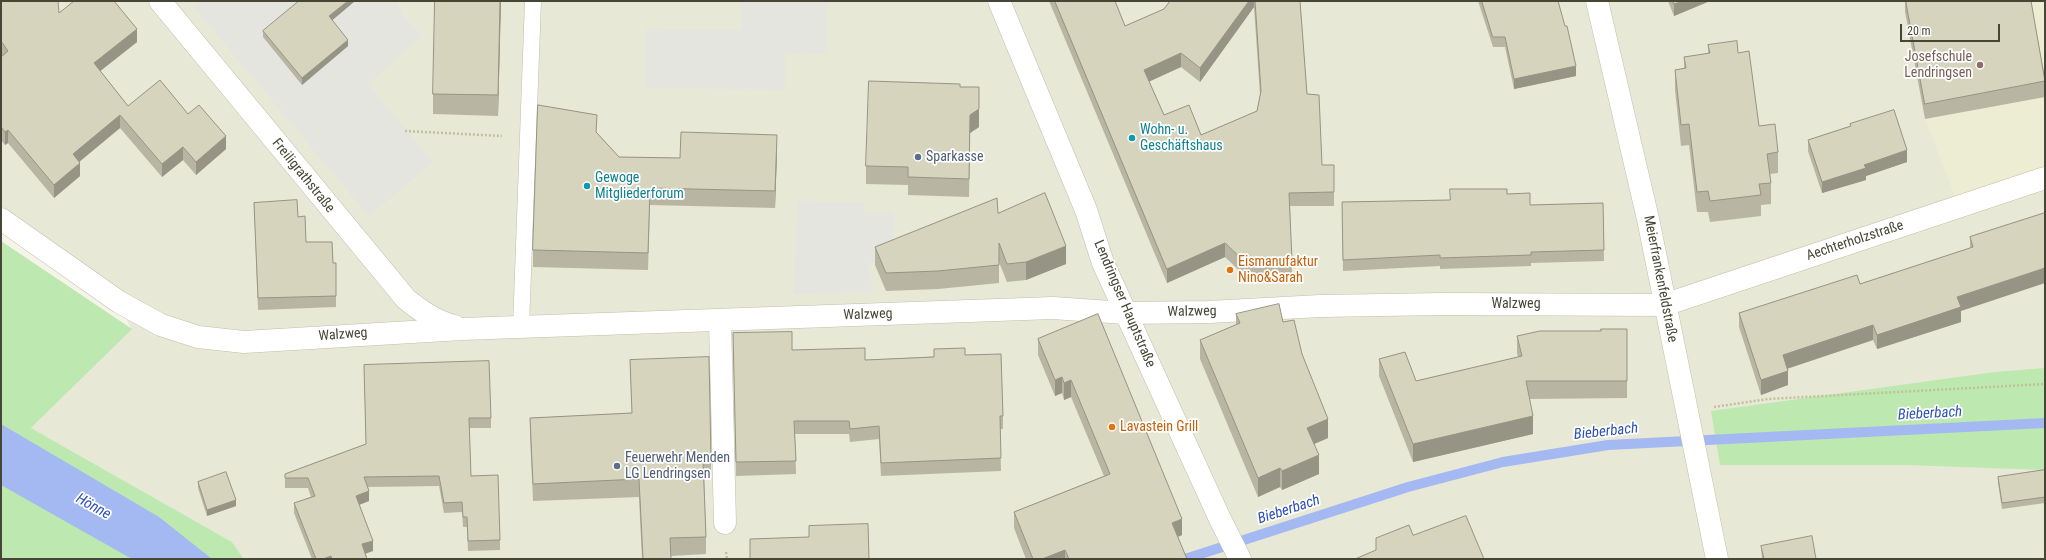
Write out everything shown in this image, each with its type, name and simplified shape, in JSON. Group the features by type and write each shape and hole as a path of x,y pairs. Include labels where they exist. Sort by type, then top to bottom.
{"street":[{"name":"Freiligrathstraße","path":"160,1 406,299 441,322 462,329"},
{"name":"Lendringser Hauptstraße","path":"999,1 1083,203 1103,263 1220,519 1240,559"},
{"name":"Meierfrankenfeldstraße","path":"1597,1 1648,218 1664,305 1717,559"},
{"name":"Aechterholzstraße","path":"1664,305 2045,178"},
{"name":"Walzweg","path":"1,219 119,302 161,325 198,337 244,342 462,329 1053,308 1125,313 1209,312 1320,306 1444,304 1664,305"},
{"path":"720,321 725,523"}],"lane":[{"path":"521,327 533,1"}],"path":[{"path":"406,130 528,137"},
{"path":"1687,411 1768,399 2045,384"}],"shaded area":[{"path":"1,1 2045,1 2045,559 244,559 232,542 31,428 131,329 119,302 1,219"},
{"path":"201,1 396,1 403,15 423,35 368,84 433,162 369,216 194,7"},
{"path":"741,1 827,1 827,54 785,53 785,90 645,88 646,29 741,30"},
{"name":"Josefschule Lendringsen","path":"1927,1 2045,1 2045,178 1959,207 1925,119 1905,12 1929,7"},
{"path":"798,201 865,202 864,213 894,213 893,256 868,264 873,292 793,294"}],"green space":[{"path":"1,241 132,329 31,428 232,542 244,559 1,559"},
{"path":"2045,368 2045,470 1907,465 1720,465 1711,411 1995,372"}],"water":[{"name":"Hönne","path":"1,424 159,517 212,559 132,559 1,485"}],"building":[{"path":"1,1 58,1 59,13 74,1 114,1 137,29 94,63 128,106 160,80 188,114 199,105 226,136 196,162 183,147 162,164 120,115 73,154 80,163 54,185 8,130 5,132 1,127 1,57 8,51 1,41"},
{"path":"299,1 348,1 329,16 348,40 302,78 263,31"},
{"path":"435,1 500,1 498,95 433,94"},
{"path":"1055,1 1115,1 1125,26 1164,9 1170,1 1249,1 1200,68 1181,53 1144,70 1164,115 1189,105 1201,135 1257,111 1261,91 1255,1 1300,1 1307,94 1319,95 1322,165 1334,165 1334,192 1289,193 1292,260 1245,262 1225,243 1167,269"},
{"path":"1482,1 1558,1 1565,26 1567,26 1576,66 1514,79 1505,37 1493,37"},
{"path":"1673,1 1683,1 1674,4"},
{"path":"1906,1 2031,1 2045,81 1925,104"},
{"path":"1737,41 1738,53 1749,51 1759,126 1775,124 1778,152 1767,154 1771,183 1759,184 1761,195 1710,201 1708,191 1697,192 1689,124 1681,125 1675,70 1686,68 1684,57 1710,53 1708,45"},
{"name":"Sparkasse","path":"869,81 960,84 960,87 979,87 979,109 970,115 969,179 908,177 908,167 866,166"},
{"path":"538,105 597,115 596,132 619,157 680,158 681,132 777,135 775,191 650,188 648,253 533,250"},
{"path":"1894,110 1907,150 1864,165 1866,168 1822,182 1808,140 1851,126 1850,124"},
{"path":"1450,189 1507,189 1507,194 1530,193 1530,205 1603,203 1604,250 1531,252 1531,255 1440,258 1440,255 1343,260 1342,202 1450,200"},
{"path":"1045,193 1066,246 1026,262 1007,264 999,243 999,265 938,271 886,273 875,247 997,198 998,213"},
{"path":"297,200 298,217 305,216 306,242 332,242 333,263 336,263 336,296 258,298 254,203"},
{"path":"2045,213 2045,268 1957,297 1961,307 1877,335 1873,325 1783,355 1788,371 1761,380 1739,313 1857,275 1860,284 1973,247 1970,237"},
{"path":"1279,304 1283,322 1294,320 1302,354 1328,419 1307,428 1319,455 1282,471 1280,468 1258,478 1200,340 1240,323 1236,314"},
{"path":"1098,314 1182,519 1172,523 1187,559 1069,559 1065,550 1042,559 1033,559 1014,512 1110,474 1071,380 1064,383 1062,377 1055,380 1038,339"},
{"path":"1601,329 1627,329 1627,381 1526,381 1533,416 1413,444 1379,359 1405,352 1416,381 1522,356 1517,336 1540,331 1601,331"},
{"path":"792,332 792,350 865,348 865,360 934,357 934,349 965,348 965,355 1001,354 1003,416 1000,416 1001,458 881,463 879,426 850,429 849,421 794,421 796,461 736,462 733,333"},
{"name":"Feuerwehr Menden LG Lendringsen","path":"709,357 711,459 703,459 706,537 670,538 671,559 643,559 639,479 533,484 530,418 632,413 630,360"},
{"path":"489,361 491,418 469,418 471,476 498,475 500,540 468,541 467,517 463,517 462,502 444,503 439,476 364,477 369,491 356,496 373,541 362,544 367,559 332,559 331,556 323,559 316,559 294,503 315,496 308,478 285,478 285,474 366,444 364,365"},
{"path":"2045,470 2045,497 2002,503 1998,477"},
{"path":"226,472 236,500 207,510 198,482"},
{"path":"1466,516 1484,559 1355,559 1376,550 1376,538 1409,525 1413,535"},
{"path":"868,524 869,559 750,559 750,539 809,537 809,526"},
{"path":"1812,536 1816,559 1764,559 1761,546"}],"waterway":[{"name":"Bieberbach","path":"1185,559 1408,487 1503,462 1608,445 2045,423"}],"place":[{"name":"Josefschule Lendringsen","path":"1980,65"},
{"name":"Wohn- u. Geschäftshaus","path":"1132,138"},
{"name":"Sparkasse","path":"918,157"},
{"name":"Gewoge Mitgliederforum","path":"587,186"},
{"name":"Eismanufaktur Nino&Sarah","path":"1230,270"},
{"name":"Lavastein Grill","path":"1112,427"},
{"name":"Feuerwehr Menden LG Lendringsen","path":"617,466"}]}
